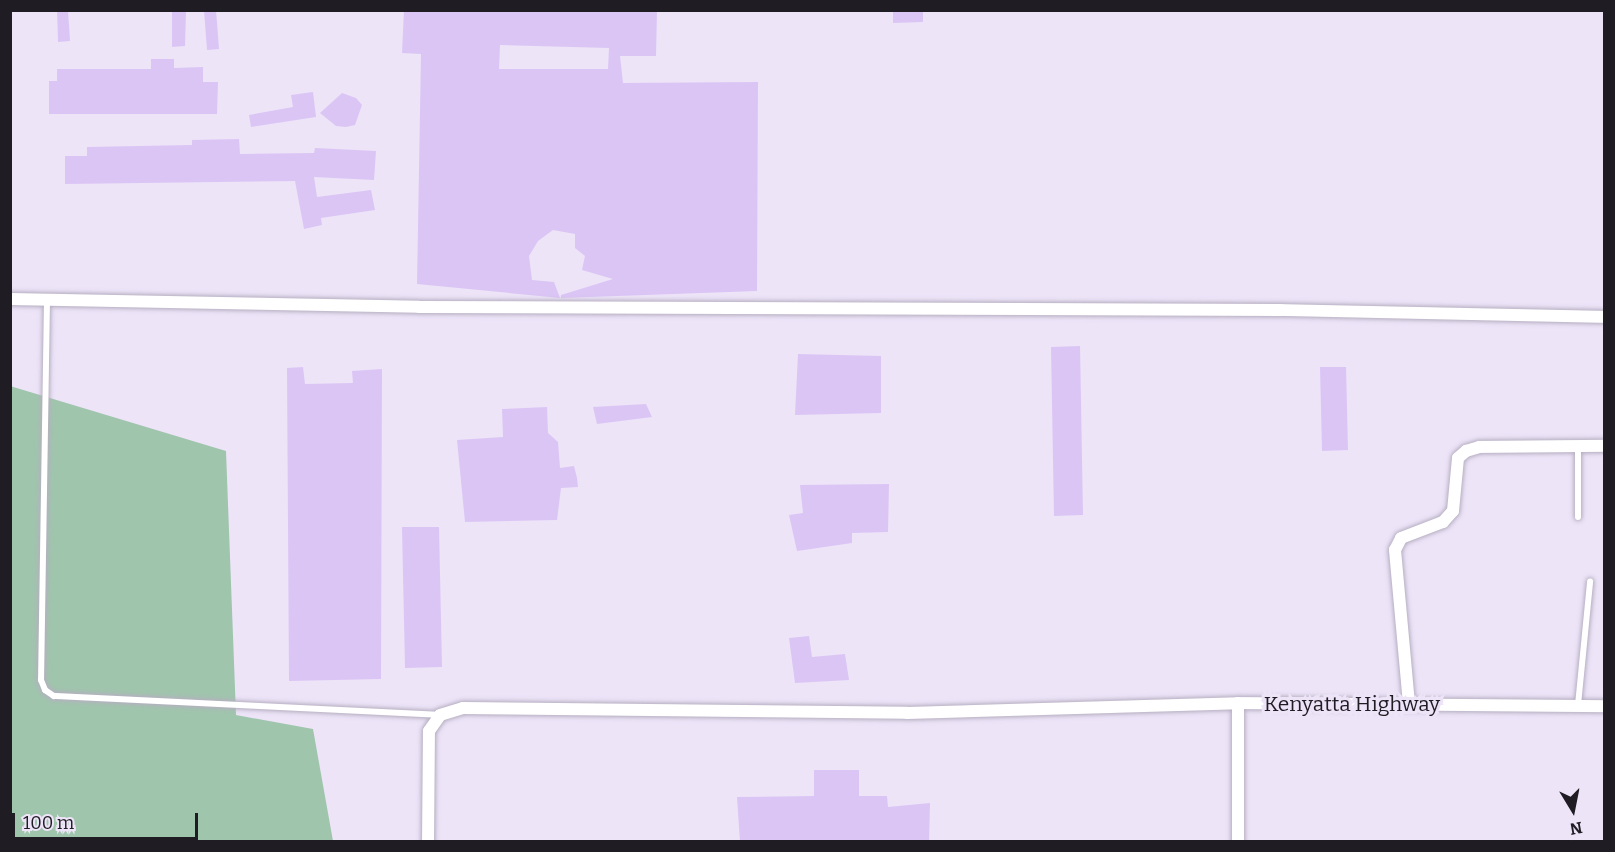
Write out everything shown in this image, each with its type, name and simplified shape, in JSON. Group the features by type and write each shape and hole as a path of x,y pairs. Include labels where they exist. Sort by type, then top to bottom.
{"street":[{"path":"10,299 455,307 1281,310 1605,317"},
{"path":"1409,704 1395,550 1401,538 1436,526 1453,511 1458,458 1466,451 1605,446"},
{"path":"428,842 429,731 440,715 463,708 907,713 1238,703"},
{"name":"Kenyatta Highway","path":"1238,842 1238,703 1605,706"}],"lane":[{"path":"47,300 41,680 45,690 54,696 440,715"},
{"path":"1578,446 1578,517"},
{"path":"1578,705 1590,582"}],"green space":[{"path":"10,386 226,451 236,715 313,729 333,841 11,841"}],"building":[{"path":"57,10 68,10 70,41 58,42"},
{"path":"172,10 186,10 185,46 172,47"},
{"path":"204,10 216,10 219,49 207,50"},
{"path":"404,10 657,10 656,56 620,56 623,83 758,82 757,291 561,298 561,295 613,279 582,270 585,256 575,248 575,234 553,230 538,241 529,256 532,280 554,282 560,298 417,284 421,54 402,53","holes":["500,45 609,48 608,69 499,69"]},
{"path":"893,10 923,10 923,22 893,23"},
{"path":"151,59 174,59 174,68 203,67 203,82 218,82 217,114 49,114 49,81 57,81 57,69 151,69"},
{"path":"313,92 316,117 251,127 249,115 293,107 291,95"},
{"path":"342,93 356,98 362,105 355,125 336,126 320,113"},
{"path":"239,139 240,154 314,153 315,148 376,151 374,180 314,177 317,197 371,190 375,210 321,218 322,225 304,229 295,181 65,184 65,156 87,156 87,147 192,145 192,140"},
{"path":"1080,346 1083,515 1054,516 1051,347"},
{"path":"798,354 881,356 881,413 795,415"},
{"path":"303,367 305,384 353,383 352,371 382,369 381,679 289,681 287,368"},
{"path":"1320,367 1346,367 1348,450 1322,451"},
{"path":"646,404 652,417 597,424 593,407"},
{"path":"547,407 548,433 558,442 560,468 574,466 578,487 561,488 557,520 465,522 457,440 503,437 502,409"},
{"path":"889,484 888,532 852,533 852,543 797,551 789,515 803,513 800,485"},
{"path":"402,527 439,527 442,667 405,668"},
{"path":"809,636 812,657 845,654 849,680 795,683 789,638"},
{"path":"814,770 859,770 859,796 887,796 888,807 930,803 929,842 740,842 737,797 814,796"}]}
